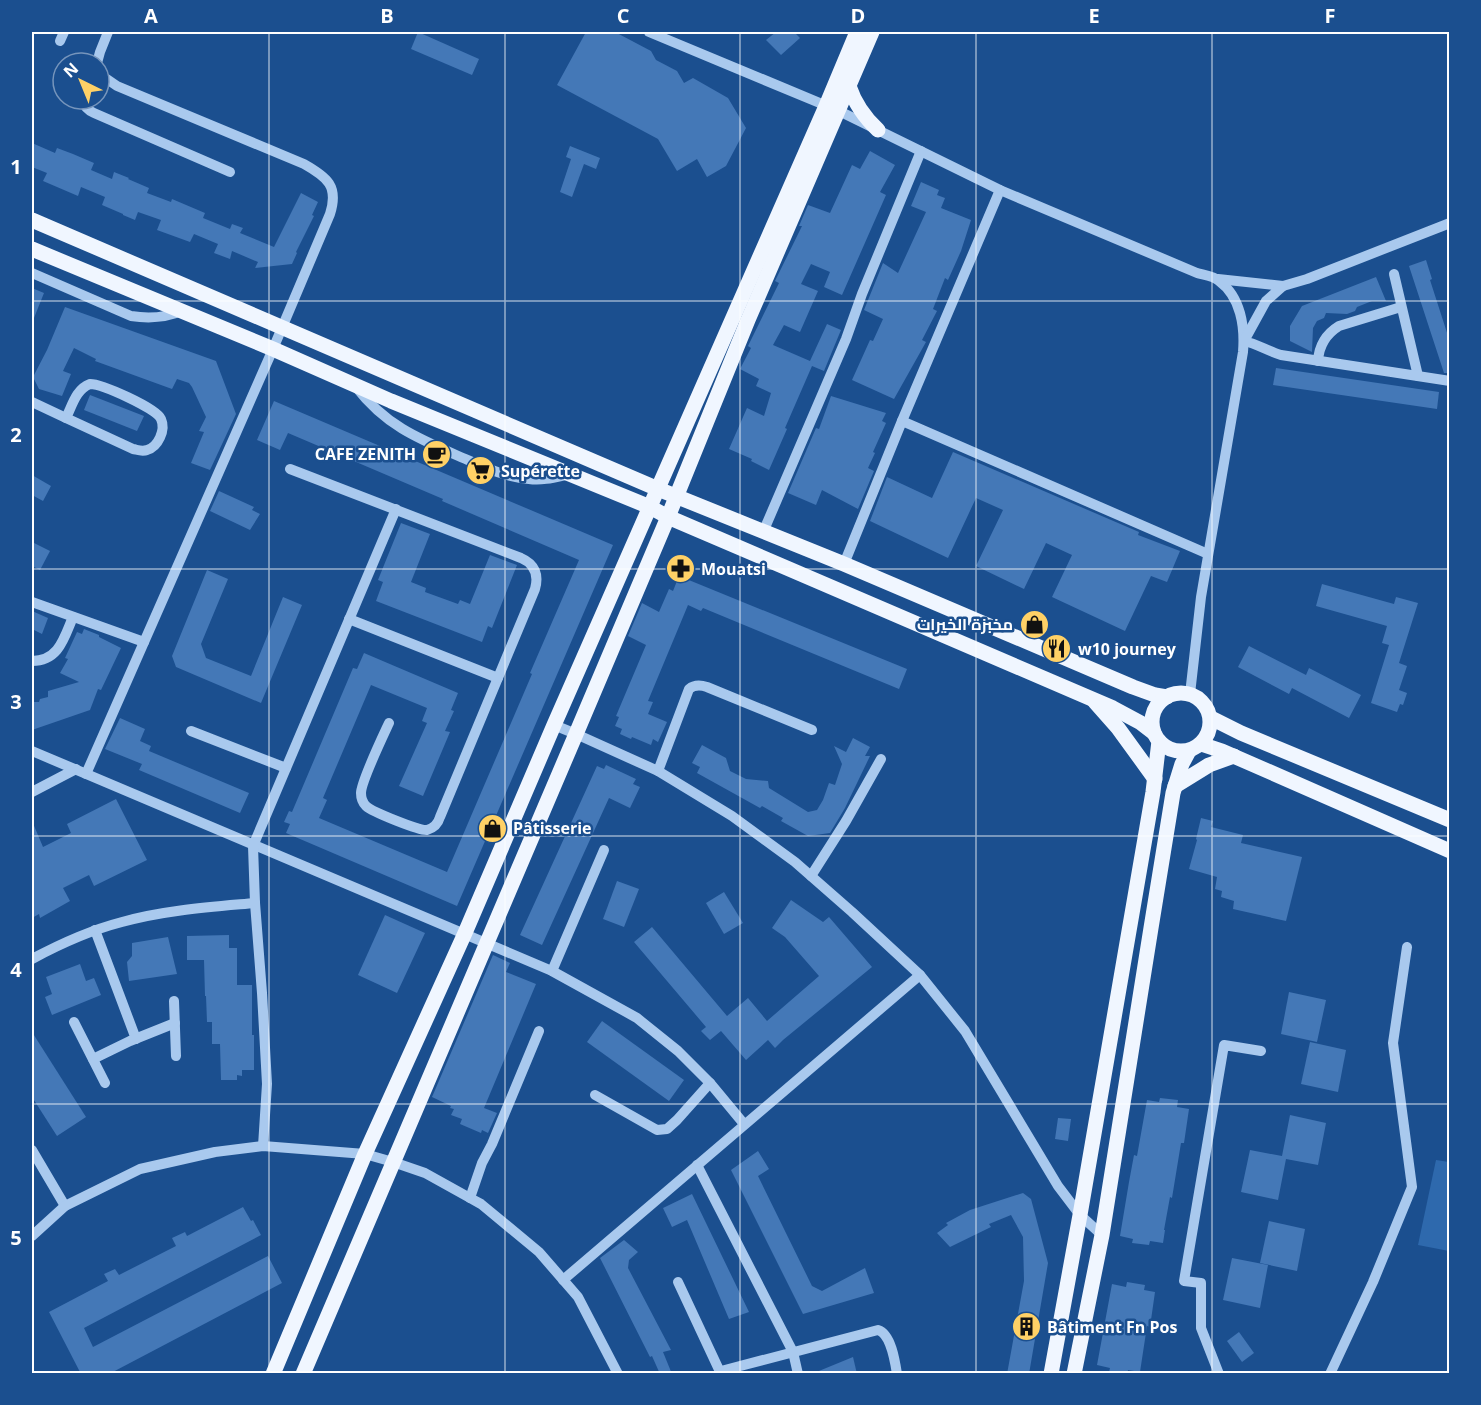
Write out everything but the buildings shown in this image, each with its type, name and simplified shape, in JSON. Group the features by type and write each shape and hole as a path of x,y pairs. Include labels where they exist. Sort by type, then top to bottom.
{"main road":[{"path":"303,1374 668,517 832,108 857,32"},
{"path":"273,1374 365,1154 465,933 657,489 832,108 849,86 872,32"},
{"path":"849,86 857,105 878,130"},
{"path":"32,220 657,489 764,530 1133,687 1167,697"},
{"path":"32,249 650,507 668,517 1091,698 1128,715 1165,747 1172,750 1180,752 1195,747 1234,756 1449,850"},
{"path":"1051,1374 1155,779 1156,737 1152,717 1160,702 1167,697 1174,694 1190,694 1204,703 1208,710 1211,718 1209,732 1195,747 1175,786 1102,1235 1074,1374"},
{"path":"1091,698 1118,729 1155,779"},
{"path":"1211,718 1241,733 1449,820"},
{"path":"1175,786 1203,768 1234,756"}],"street":[{"path":"100,51 108,32"},
{"path":"649,32 832,108 1000,190 1197,273 1218,279 1282,286 1307,279 1449,223"},
{"path":"32,792 81,772 144,642 273,349 333,204 334,194 330,183 324,176 304,164 117,87 111,82"},
{"path":"90,111 230,172"},
{"path":"764,530 846,339 862,294 921,151"},
{"path":"844,564 1000,190"},
{"path":"32,273 131,316 157,318 182,311"},
{"path":"1394,274 1418,376"},
{"path":"1190,694 1201,597 1244,341 1241,311 1230,292 1218,279"},
{"path":"1244,341 1266,301 1282,286"},
{"path":"1318,361 1323,342 1339,326 1401,307"},
{"path":"1244,341 1281,355 1449,381"},
{"path":"32,402 125,446 141,451 149,450 156,444 163,426 154,411 95,384 85,386 81,390 66,418"},
{"path":"354,385 382,415 400,428 417,438 492,470 511,477 531,480 551,479 570,474"},
{"path":"902,421 1208,555"},
{"path":"290,469 521,558 528,561 537,574 537,582 498,678 438,822 431,829 422,830 375,811 362,800 363,783 389,723"},
{"path":"263,1146 267,1084 253,846 396,509"},
{"path":"32,602 144,642"},
{"path":"32,661 47,658 58,649 73,617"},
{"path":"349,619 498,678"},
{"path":"657,771 689,688 694,686 702,685 812,730"},
{"path":"554,725 657,771 732,816 795,862 920,975 964,1031 1058,1186 1080,1215 1102,1235"},
{"path":"191,731 286,768"},
{"path":"32,751 552,971 637,1018 678,1051 710,1083 744,1124"},
{"path":"811,876 881,759"},
{"path":"552,971 604,850"},
{"path":"32,958 95,930 122,921 169,912 255,903"},
{"path":"95,930 136,1038"},
{"path":"1330,1374 1373,1282 1412,1187 1393,1043 1407,947"},
{"path":"563,1280 920,975"},
{"path":"174,1001 176,1056"},
{"path":"74,1022 105,1083"},
{"path":"93,1059 136,1038 175,1023"},
{"path":"470,1198 482,1163 538,1031"},
{"path":"1219,1374 1202,1329 1201,1283 1184,1281 1224,1045 1260,1051"},
{"path":"595,1095 657,1130 667,1129 710,1083"},
{"path":"32,1236 65,1206 140,1169 215,1152 263,1146 365,1154 425,1173 481,1204 539,1252 578,1297 618,1374"},
{"path":"32,1150 65,1206"},
{"path":"697,1165 793,1353 798,1374"},
{"path":"678,1282 721,1372 878,1330 884,1332 888,1338 897,1374"}],"shaded area":[{"path":"1436,1160 1449,1162 1449,1251 1418,1245"}],"place":[{"name":"CAFE ZENITH","path":"437,454"},
{"name":"Supérette","path":"480,471"},
{"name":"Mouatsi","path":"680,569"},
{"name":"مخبزة الخيرات","path":"1034,624"},
{"name":"w10 journey","path":"1057,649"},
{"name":"Pâtisserie","path":"492,828"},
{"name":"Bâtiment Fn Pos","path":"1026,1327"}]}
